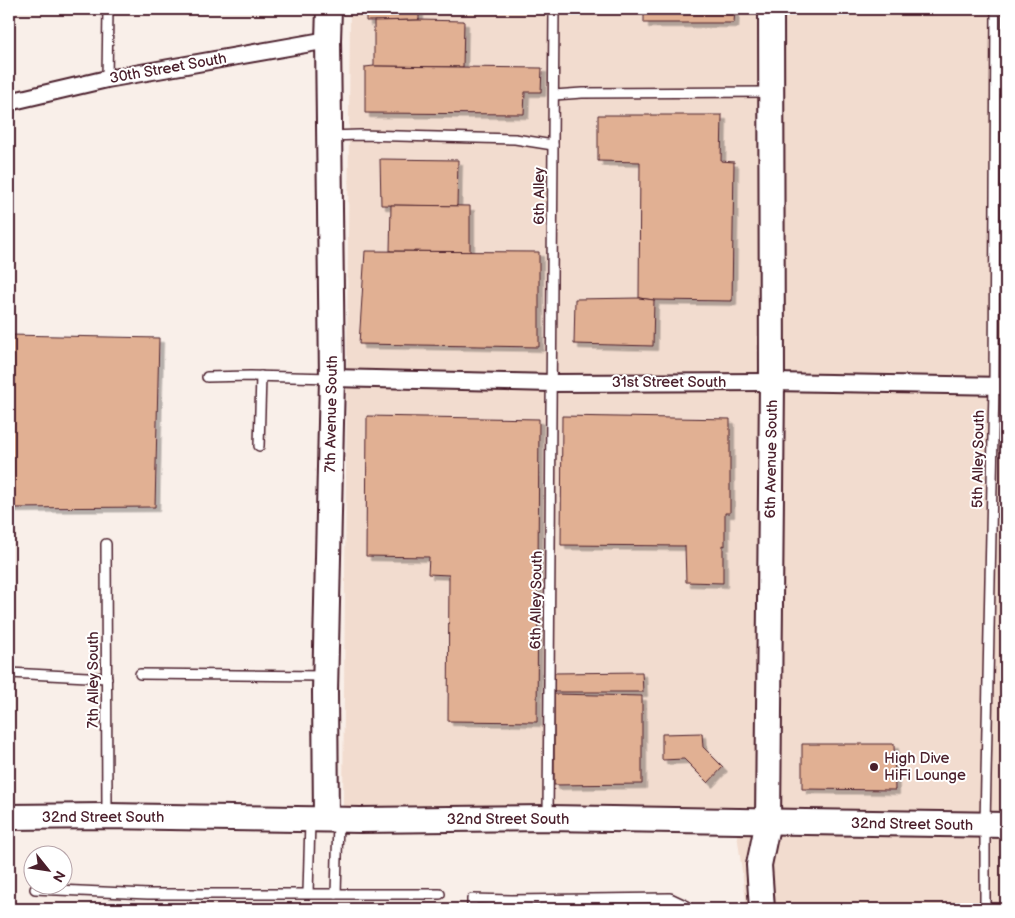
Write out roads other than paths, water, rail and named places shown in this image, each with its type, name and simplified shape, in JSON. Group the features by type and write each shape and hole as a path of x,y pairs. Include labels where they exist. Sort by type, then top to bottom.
{"main road":[{"name":"7th Avenue South","path":"325,819 332,378 328,40 330,9"},
{"name":"6th Avenue South","path":"762,909 759,865 768,821 772,382 771,9"},
{"name":"32nd Street South","path":"9,817 548,818 996,825"}],"street":[{"name":"30th Street South","path":"9,102 107,79 328,40"},
{"name":"31st Street South","path":"332,378 552,383 772,382 1000,386"}],"lane":[{"path":"107,79 108,9"},
{"name":"6th Alley","path":"552,383 554,9"},
{"name":"5th Alley South","path":"985,909 996,825 1000,386 996,9"},
{"path":"554,95 582,93 771,92"},
{"path":"329,136 515,139 553,145"},
{"path":"259,446 261,376"},
{"path":"207,377 332,378"},
{"name":"6th Alley South","path":"548,818 552,383"},
{"name":"7th Alley South","path":"106,544 107,816"},
{"path":"9,673 107,678"},
{"path":"140,674 326,676"},
{"path":"308,893 325,819"},
{"path":"325,819 336,894"},
{"path":"72,891 148,894 440,894"},
{"path":"472,909 472,899 670,898 687,906 687,909"}],"place":[{"name":"High Dive HiFi Lounge","path":"874,767"}]}
